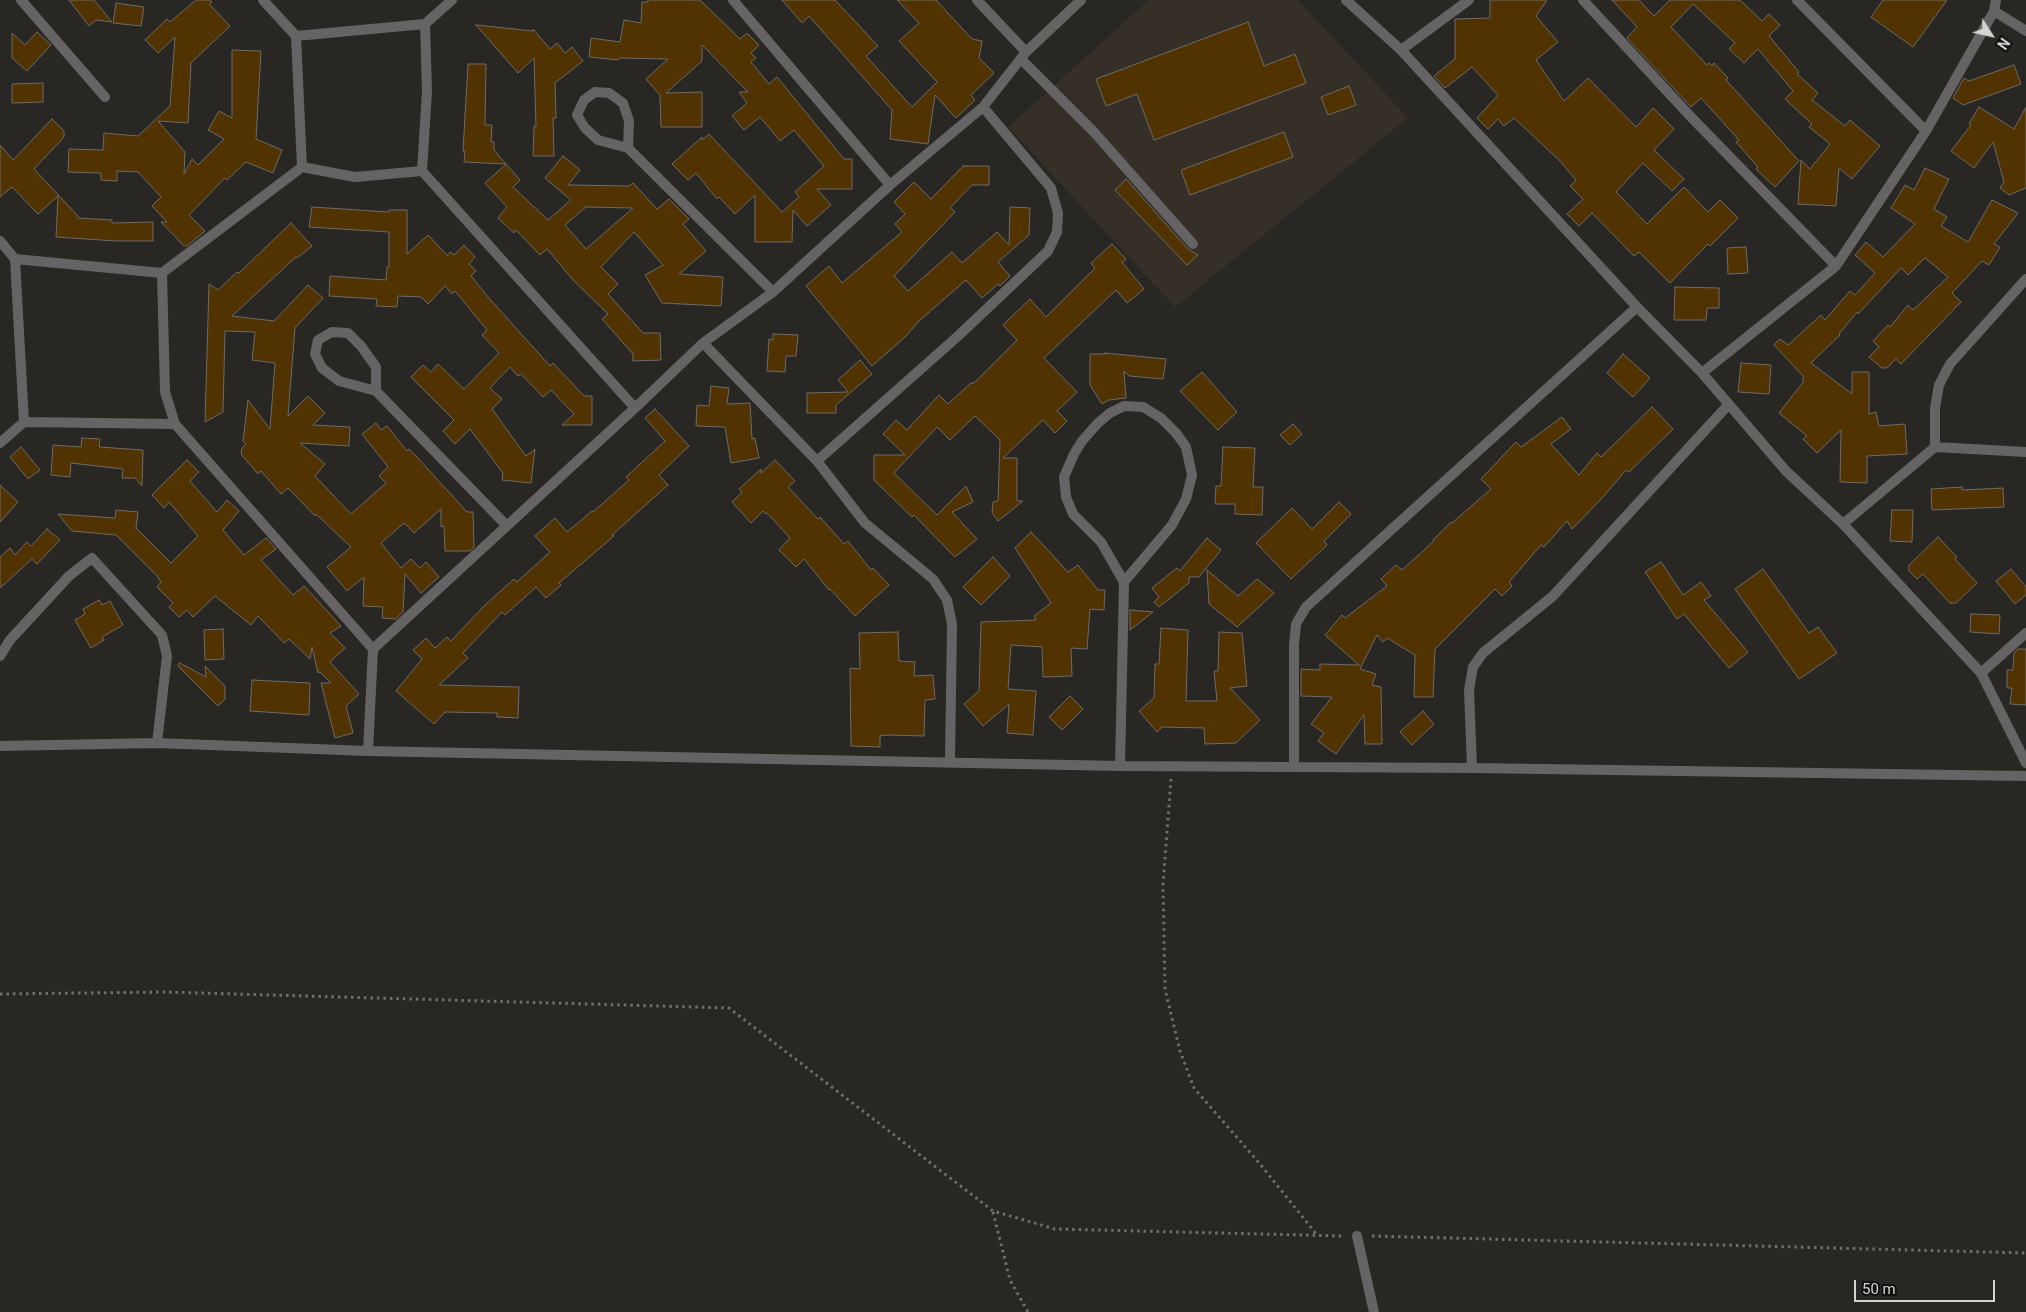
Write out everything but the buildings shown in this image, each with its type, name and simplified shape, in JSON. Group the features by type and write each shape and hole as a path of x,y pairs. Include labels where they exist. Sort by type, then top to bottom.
{"street":[{"path":"21,0 105,96"},
{"path":"263,0 296,36 302,167"},
{"path":"296,36 425,24 452,0"},
{"path":"733,0 890,185"},
{"path":"977,0 1023,56 1093,131 1193,244"},
{"path":"373,649 703,343 773,292 890,185 983,107 1023,56 1081,0"},
{"path":"1346,0 1401,50 1637,307 1702,373 1786,471 1843,524 1981,673 2026,763"},
{"path":"1401,50 1469,0"},
{"path":"1583,0 1691,117 1836,266"},
{"path":"1797,0 1926,131"},
{"path":"1702,373 1836,266 1926,131 1994,11 1996,0"},
{"path":"1994,11 2026,31"},
{"path":"425,24 427,92 422,171 635,408"},
{"path":"628,148 629,121 623,102 609,93 595,92 584,100 577,115 585,128 598,140 628,148 773,292"},
{"path":"817,461 957,336 1048,251 1057,232 1058,213 1051,188 983,107"},
{"path":"15,259 162,273 302,167 355,177 422,171"},
{"path":"0,241 15,259 24,422"},
{"path":"162,273 165,392 175,424 373,649 368,751"},
{"path":"1935,447 1935,408 1940,385 1950,364 2026,279"},
{"path":"1294,767 1294,645 1296,624 1306,607 1637,307"},
{"path":"376,391 376,367 361,346 348,333 332,332 318,340 315,354 322,368 339,381 376,391 507,526"},
{"path":"703,343 817,461 865,523 932,578 947,600 952,624 950,761"},
{"path":"1472,768 1469,690 1473,667 1483,653 1553,596 1729,404"},
{"path":"1120,766 1124,582 1101,542 1074,514 1066,497 1064,477 1082,441 1098,423 1110,413 1124,406 1143,408 1161,418 1176,433 1186,447 1192,475 1186,499 1172,526 1124,582"},
{"path":"0,443 24,422 175,424"},
{"path":"1843,524 1935,447 2026,452"},
{"path":"0,656 10,640 69,576 92,558 162,636 167,656 157,743"},
{"path":"1981,673 2026,633"},
{"path":"0,746 157,743 368,751 950,761 1120,766 1472,768 2026,776"},
{"path":"1357,1236 1374,1312"}],"path":[{"path":"1172,766 1163,885 1165,989 1180,1051 1194,1088 1260,1164 1317,1235"},
{"path":"0,994 164,992 729,1008 993,1211 1055,1229 2026,1253"},
{"path":"993,1211 1010,1280 1028,1312"}],"shaded area":[{"path":"1149,0 1298,0 1408,118 1175,307 1008,127"}]}
